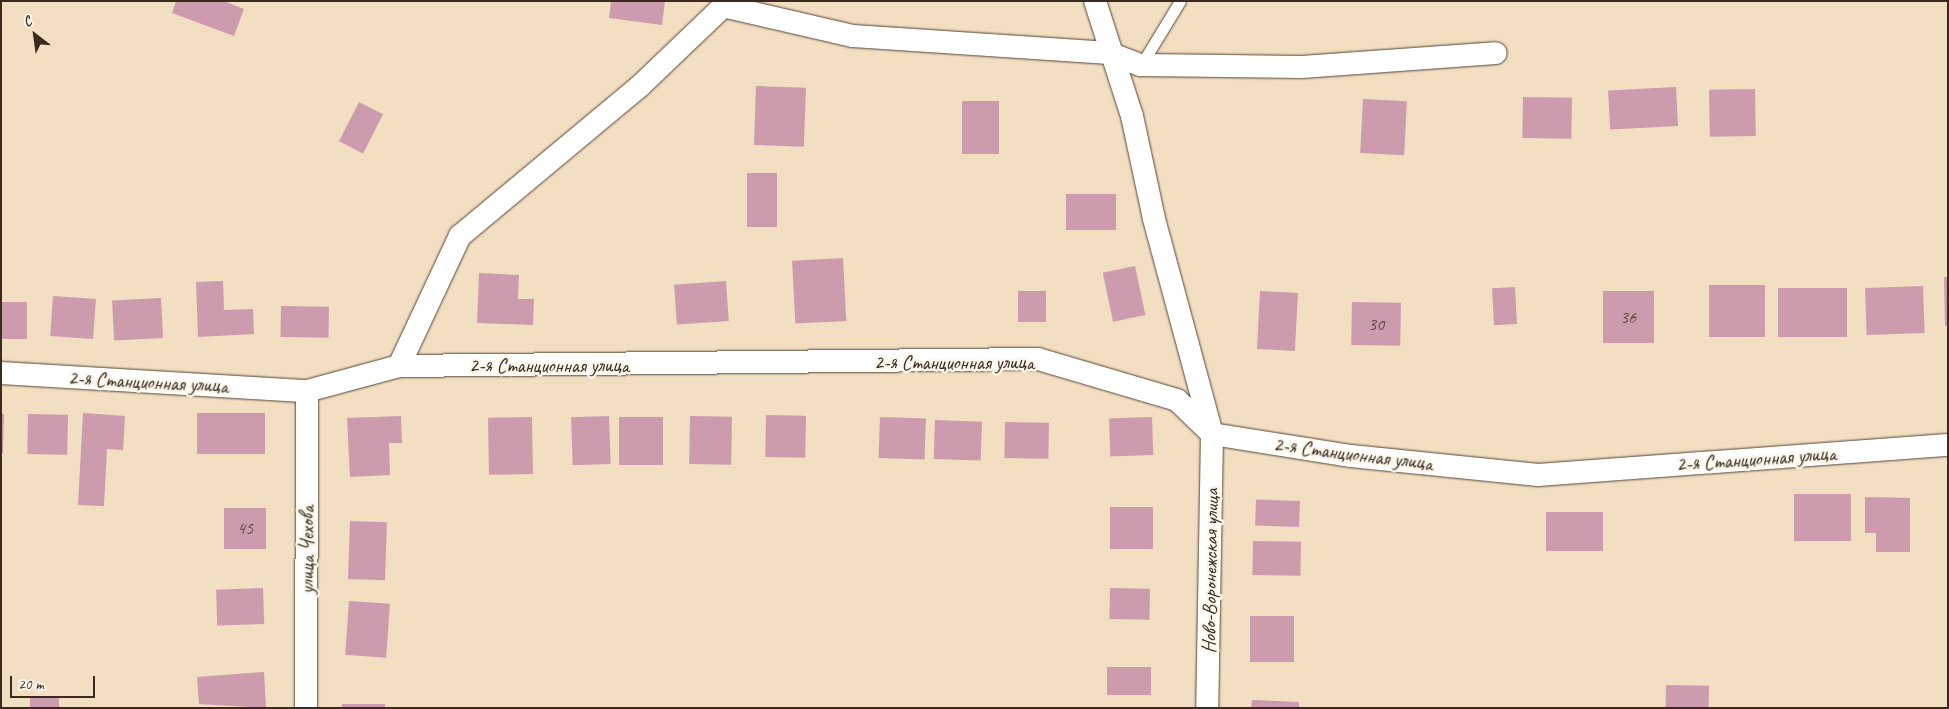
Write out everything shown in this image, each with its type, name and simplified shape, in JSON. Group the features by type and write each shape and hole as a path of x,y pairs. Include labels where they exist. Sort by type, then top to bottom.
{"street":[{"name":"Ново-Воронежская улица","path":"1095,1 1109,53 1132,116 1154,218 1212,434 1207,708"},
{"path":"399,366 460,236 728,4 853,36 1109,53 1141,65 1302,67 1495,53"},
{"name":"2-я Станционная улица","path":"1,373 307,391 399,366 1038,359 1177,400 1212,434 1350,456 1538,475 1948,445"},
{"name":"улица Чехова","path":"306,708 307,391"}],"lane":[{"path":"1141,65 1180,1"}],"building":[{"path":"176,1 224,1 244,9 234,36 172,13"},
{"path":"611,1 665,1 662,25 609,18"},
{"path":"756,86 806,88 804,147 754,145"},
{"path":"1676,87 1678,126 1610,130 1608,91"},
{"path":"1755,89 1756,136 1710,137 1709,90"},
{"path":"1523,97 1572,98 1571,139 1522,138"},
{"path":"1363,99 1407,101 1404,155 1360,153"},
{"path":"962,101 999,101 999,154 962,154"},
{"path":"359,102 383,114 363,153 339,141"},
{"path":"747,173 777,173 777,227 747,227"},
{"path":"1066,194 1116,194 1116,230 1066,230"},
{"path":"843,258 846,321 795,324 792,261"},
{"path":"1135,266 1145,315 1113,322 1103,273"},
{"path":"479,273 519,275 518,299 534,299 533,325 477,323"},
{"path":"1944,277 1948,277 1948,326 1945,326"},
{"path":"223,281 224,310 253,309 254,334 198,337 196,282"},
{"path":"726,281 729,321 677,325 674,285"},
{"path":"1709,285 1765,285 1765,337 1709,337"},
{"path":"1923,286 1925,333 1867,335 1865,288"},
{"path":"1515,287 1517,324 1494,325 1492,288"},
{"path":"1778,288 1847,288 1847,337 1778,337"},
{"path":"1018,291 1046,291 1046,322 1018,322"},
{"path":"1260,291 1298,293 1295,351 1257,349"},
{"path":"1603,291 1654,291 1654,343 1603,343"},
{"path":"53,296 96,299 93,339 50,336"},
{"path":"161,298 163,338 114,341 112,301"},
{"path":"1,302 27,302 27,339 1,339"},
{"path":"1352,302 1401,303 1400,346 1351,345"},
{"path":"281,306 329,307 328,338 280,337"},
{"path":"83,413 125,416 123,450 107,449 104,506 78,505"},
{"path":"197,413 265,413 265,454 197,454"},
{"path":"1,414 4,414 3,453 1,453"},
{"path":"28,414 68,415 67,455 27,454"},
{"path":"766,415 806,416 805,458 765,457"},
{"path":"401,416 402,443 389,443 390,475 350,477 347,418"},
{"path":"609,416 611,464 573,465 571,417"},
{"path":"690,416 732,417 731,465 689,464"},
{"path":"532,417 533,474 489,475 488,418"},
{"path":"619,417 663,417 663,465 619,465"},
{"path":"880,417 926,419 925,460 879,458"},
{"path":"1152,417 1153,455 1110,456 1109,419"},
{"path":"935,420 982,422 981,461 934,459"},
{"path":"1005,422 1049,423 1048,459 1004,458"},
{"path":"1794,494 1851,494 1851,541 1794,541"},
{"path":"1865,497 1910,498 1910,552 1876,552 1876,533 1865,533"},
{"path":"1256,499 1300,501 1299,527 1255,525"},
{"path":"1110,507 1153,507 1153,549 1110,549"},
{"path":"224,508 266,508 266,549 224,549"},
{"path":"1546,512 1603,512 1603,551 1546,551"},
{"path":"350,521 387,522 385,580 348,579"},
{"path":"1253,541 1301,542 1300,576 1252,575"},
{"path":"263,588 264,624 217,626 216,590"},
{"path":"1110,588 1150,589 1149,620 1109,619"},
{"path":"349,601 390,604 386,658 345,655"},
{"path":"1250,616 1294,616 1294,662 1250,662"},
{"path":"1107,667 1151,667 1151,695 1107,695"},
{"path":"264,672 266,708 199,704 197,677"},
{"path":"1666,685 1709,686 1709,708 1666,708"},
{"path":"30,698 59,698 59,708 30,708"},
{"path":"1252,700 1299,702 1299,708 1251,708"},
{"path":"342,704 385,704 385,708 342,708"}]}
